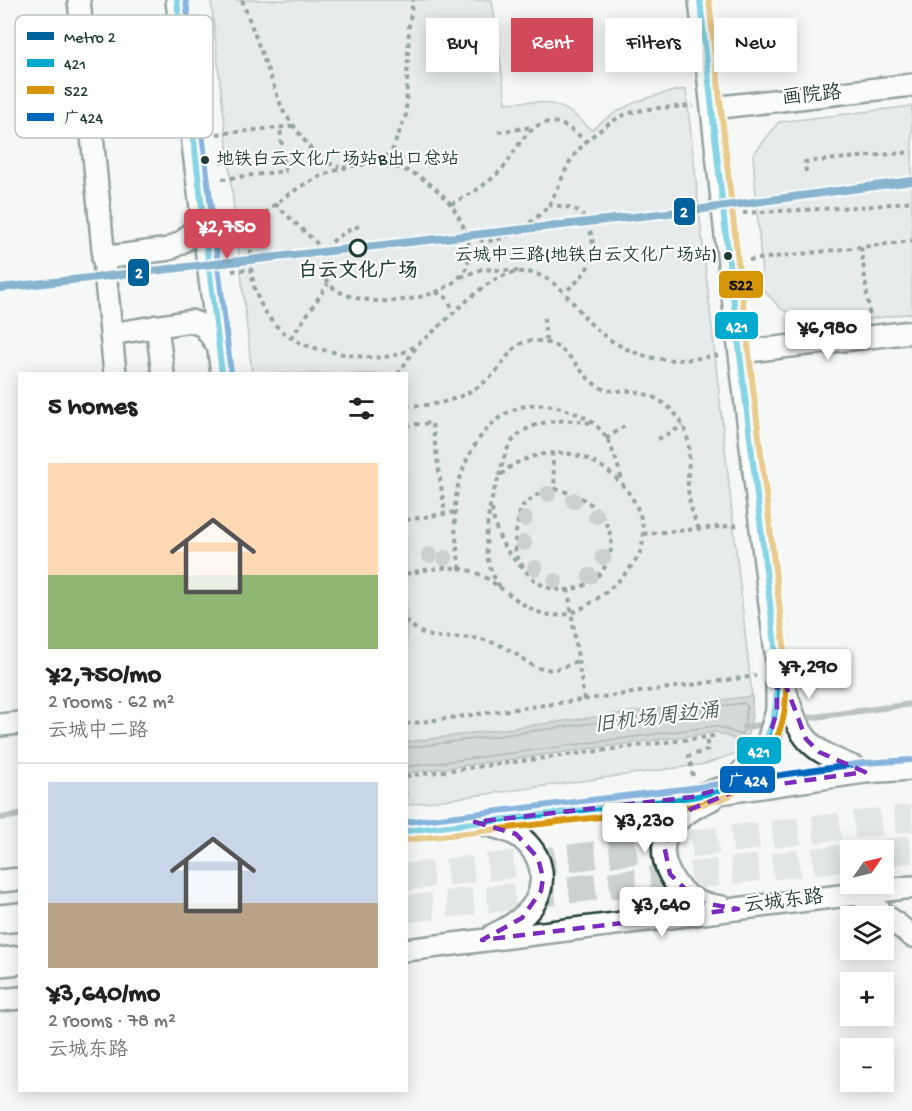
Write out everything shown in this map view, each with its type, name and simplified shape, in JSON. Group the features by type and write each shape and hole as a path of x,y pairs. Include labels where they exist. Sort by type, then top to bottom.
{"main road":[{"path":"0,920 18,917"},
{"path":"0,962 18,960"}],"street":[{"path":"79,0 80,15"},
{"path":"177,0 179,15"},
{"path":"408,831 693,787 726,787 759,756 768,741 777,711 777,662 731,353 729,263 724,214 703,107 700,0"},
{"name":"画院路","path":"703,107 912,86"},
{"path":"92,138 115,372"},
{"path":"193,138 222,372"},
{"path":"104,258 169,249 185,240 202,219"},
{"path":"111,334 191,321 204,326 218,346"},
{"path":"157,326 163,372"},
{"path":"731,353 912,332"},
{"path":"777,662 797,724 806,739 819,752 865,772"},
{"path":"0,725 18,723"},
{"path":"738,909 698,902 681,888 670,874 664,861 666,837 675,823 691,809 738,790 865,772 912,769"},
{"path":"693,787 738,790"},
{"path":"475,822 516,834 538,858 543,878 541,891 522,918 505,930 482,940"},
{"path":"0,881 18,879"},
{"name":"云城东路","path":"894,889 912,887"},
{"path":"858,894 912,936"},
{"name":"云城东路","path":"408,950 858,894"},
{"path":"0,1000 18,998"}],"path":[{"path":"242,0 284,111 318,159 340,168"},
{"path":"379,164 392,151 406,116 409,26 413,0"},
{"path":"463,228 472,238 482,241 498,239 524,227 548,205 571,162 586,142 622,115 703,107"},
{"path":"498,132 535,127 546,122 560,122 574,130 586,142"},
{"path":"217,134 294,126"},
{"path":"222,179 285,171 280,127"},
{"path":"451,204 489,182 502,169 522,139 535,127"},
{"path":"806,172 805,162 912,152"},
{"path":"220,162 226,161"},
{"path":"359,226 333,240 327,246 322,263 323,276 336,292 382,302 408,299 446,288 466,269 470,260 469,244 463,228 451,204 434,186 415,173 379,164 340,168 309,181 275,204 256,225 250,241 251,269 257,298 266,315 278,328 291,338 315,348 366,356 397,354 417,346"},
{"path":"724,214 875,206 912,201"},
{"path":"275,204 326,251"},
{"path":"548,205 578,211 585,219 592,234 592,261 587,271 564,292"},
{"path":"729,263 912,241"},
{"path":"861,247 872,336"},
{"path":"232,271 251,269"},
{"path":"457,279 482,269 525,272 549,280 564,292 590,323 609,339 632,352 675,360 731,353"},
{"path":"399,372 417,346 459,306 490,283 510,274 525,272"},
{"path":"291,338 328,284"},
{"path":"435,292 448,299 452,309 450,315"},
{"path":"544,318 546,342"},
{"path":"408,405 438,404 471,391 495,373 515,346 536,340 559,346 595,383 606,389 638,392 651,396 673,410 683,426 690,447 688,491 690,508 699,529"},
{"path":"460,569 454,526 459,483 465,465 483,433 494,421 524,406 550,405 582,416 594,424 606,439 616,456 623,484"},
{"path":"502,589 493,578 486,548 487,527 491,502 510,444 530,427 558,421 594,424"},
{"path":"408,425 432,423 445,513"},
{"path":"606,439 626,425"},
{"path":"658,439 683,426"},
{"path":"408,574 424,570 460,569 473,572 490,580 515,600 536,611 558,615 571,613 610,589 625,574 642,548 640,513 633,498 623,484 596,464 577,455 552,452 530,457 513,464 498,480"},
{"path":"552,452 555,489"},
{"path":"491,502 494,524 508,552 523,568 538,583 555,590 574,590 591,583 604,568 610,555 612,540 610,530 602,514 587,500 573,493 555,489 541,492 521,507 515,539 516,552 523,568"},
{"path":"408,520 455,512"},
{"path":"643,534 740,525"},
{"path":"568,590 584,700"},
{"path":"408,622 424,634 436,638 471,638 495,643 541,669 555,670 578,660"},
{"path":"408,724 757,676"},
{"path":"693,787 689,756 708,750 706,736"},
{"path":"408,776 714,736"}],"highlighted area":[{"path":"777,662 806,739 819,752 865,772 738,790 691,809 675,823 664,845 670,874 698,902 738,909 482,940 522,918 541,891 543,878 538,858 516,834 475,822 692,797 726,787 768,741 777,711"}],"shaded area":[{"name":"白云文化广场","path":"211,0 492,0 494,18 426,18 426,72 499,72 499,52 506,103 542,102 562,107 591,130 635,102 686,89 752,696 750,725 740,752 705,764 408,805 408,372 252,372"},
{"path":"912,106 912,313 826,325 804,321 781,309 763,289 753,155 779,122"}],"water":[{"path":"752,696 749,732 744,743 716,732 408,773 408,742"}],"waterway":[{"name":"旧机场周边涌","path":"800,719 912,704"},
{"name":"旧机场周边涌","path":"744,727 769,724"},
{"name":"旧机场周边涌","path":"0,818 18,815"}],"tunnel":[{"path":"408,877 912,818"},
{"path":"894,852 912,849"},
{"path":"408,909 840,858"}],"metro line":[{"name":"2","path":"0,288 695,210 912,181"}],"transit line":[{"name":"421","path":"177,0 179,15"},
{"name":"广424","path":"186,0 188,15"},
{"name":"421","path":"408,831 692,797 715,792 728,786 738,776 757,754 770,729 776,705 777,662 700,0"},
{"name":"522","path":"408,840 693,806 716,801 739,789 764,760 783,721 786,661 709,0"},
{"name":"421","path":"194,138 222,372"},
{"name":"广424","path":"203,138 231,372"},
{"name":"广424","path":"408,822 691,788 864,763 911,760"}],"place":[{"name":"地铁白云文化广场站B出口总站","path":"205,160"},
{"name":"白云文化广场","path":"358,248"},
{"name":"云城中三路(地铁白云文化广场站)","path":"728,256"}]}
